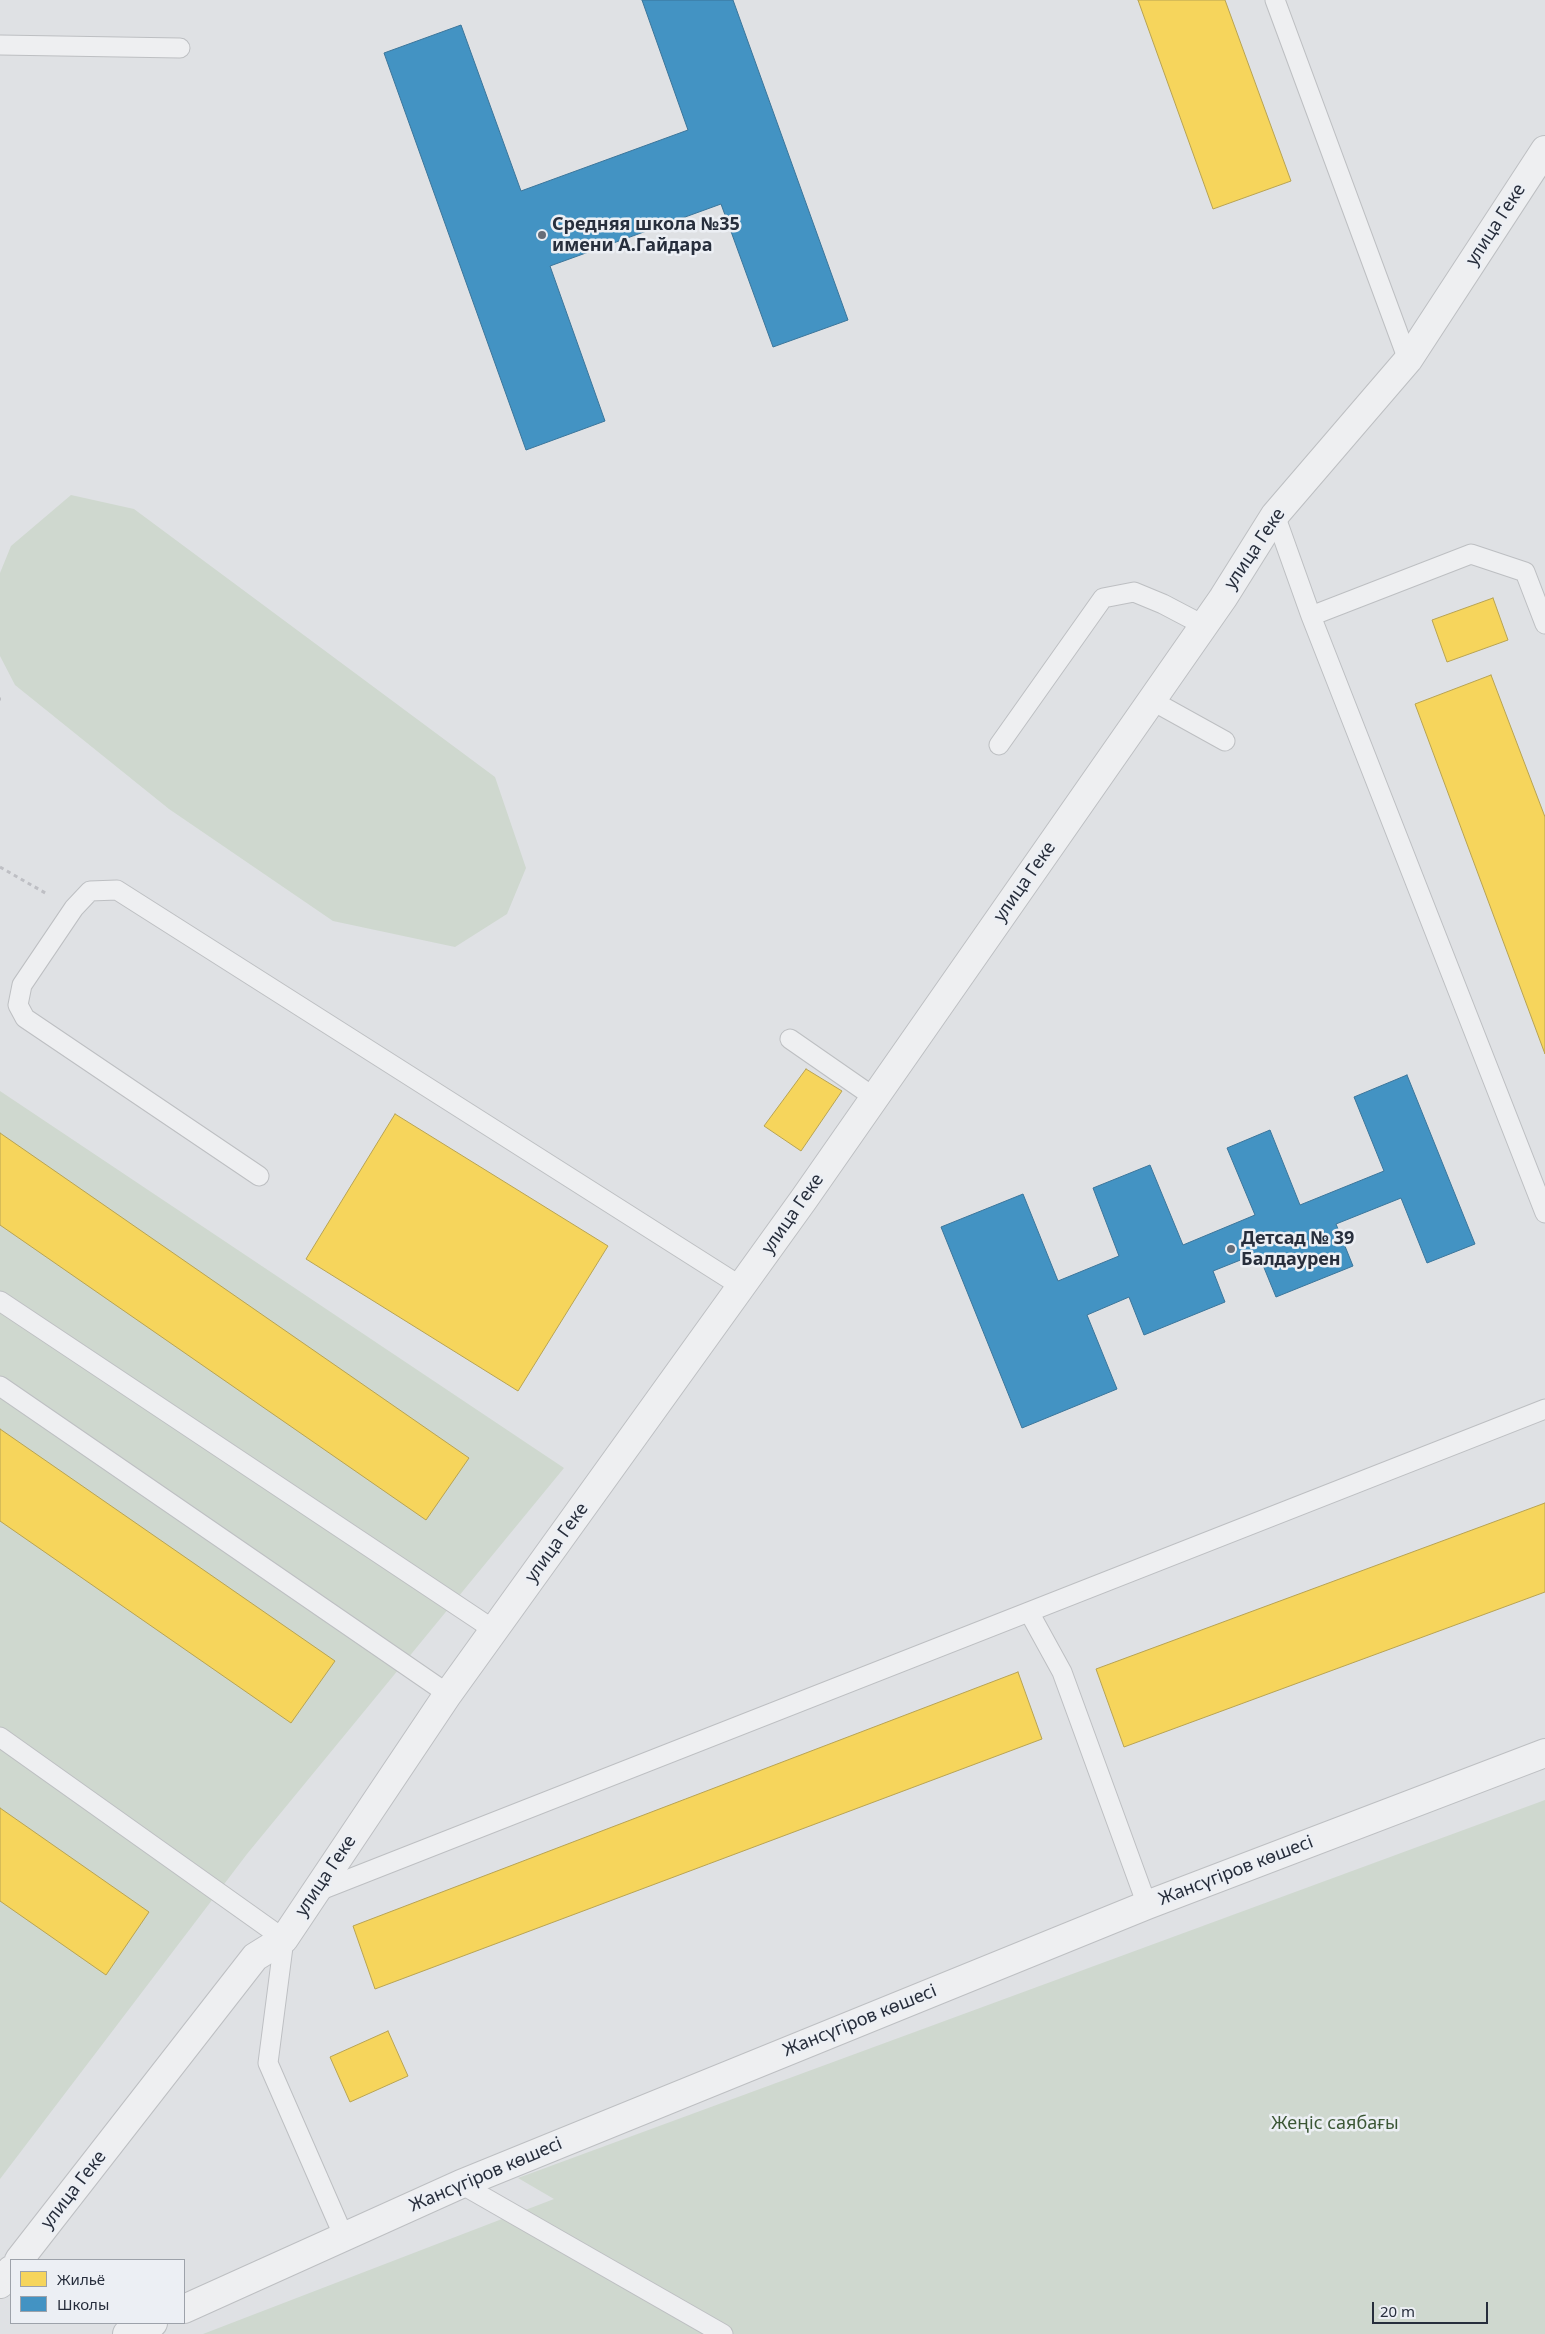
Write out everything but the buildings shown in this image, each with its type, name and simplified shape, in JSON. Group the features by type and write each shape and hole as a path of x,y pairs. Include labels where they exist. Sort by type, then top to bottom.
{"street":[{"name":"улица Геке","path":"20,2259 255,1957 284,1939 448,1694 742,1287 875,1098 1203,625 1275,515 1408,360 1545,150"},
{"name":"Жансүгіров көшесі","path":"185,2309 461,2184 1147,1905 1545,1753"},
{"path":"0,2284 10,2271"},
{"path":"127,2334 151,2324"}],"lane":[{"path":"1275,0 1408,360"},
{"path":"0,45 180,48"},
{"path":"1275,515 1311,616 1545,1213"},
{"path":"1311,616 1472,554 1525,572 1545,624"},
{"path":"999,745 1103,598 1134,592 1163,604 1203,625"},
{"path":"1151,700 1225,742"},
{"path":"259,1176 25,1018 18,1005 22,986 74,908 90,890 117,890 742,1287"},
{"path":"790,1039 875,1098"},
{"path":"0,1300 494,1630"},
{"path":"0,1386 448,1694"},
{"path":"316,1892 1545,1408"},
{"path":"1029,1612 1062,1672 1147,1905"},
{"path":"0,1737 284,1939 268,2063 344,2238"},
{"path":"461,2184 723,2334"}],"path":[{"path":"0,868 74,908"}],"green space":[{"path":"71,495 134,509 495,777 526,868 507,914 455,947 333,921 169,809 15,685 0,656 0,573 11,546"},
{"path":"0,1091 564,1468 247,1854 0,2179"},
{"name":"Жеңіс саябағы","path":"1545,1800 1545,2334 203,2334 554,2199 518,2178"}],"place":[{"name":"Средняя школа №35 имени А.Гайдара","path":"542,235"},
{"name":"Детсад № 39 Балдаурен","path":"1231,1249"}]}
